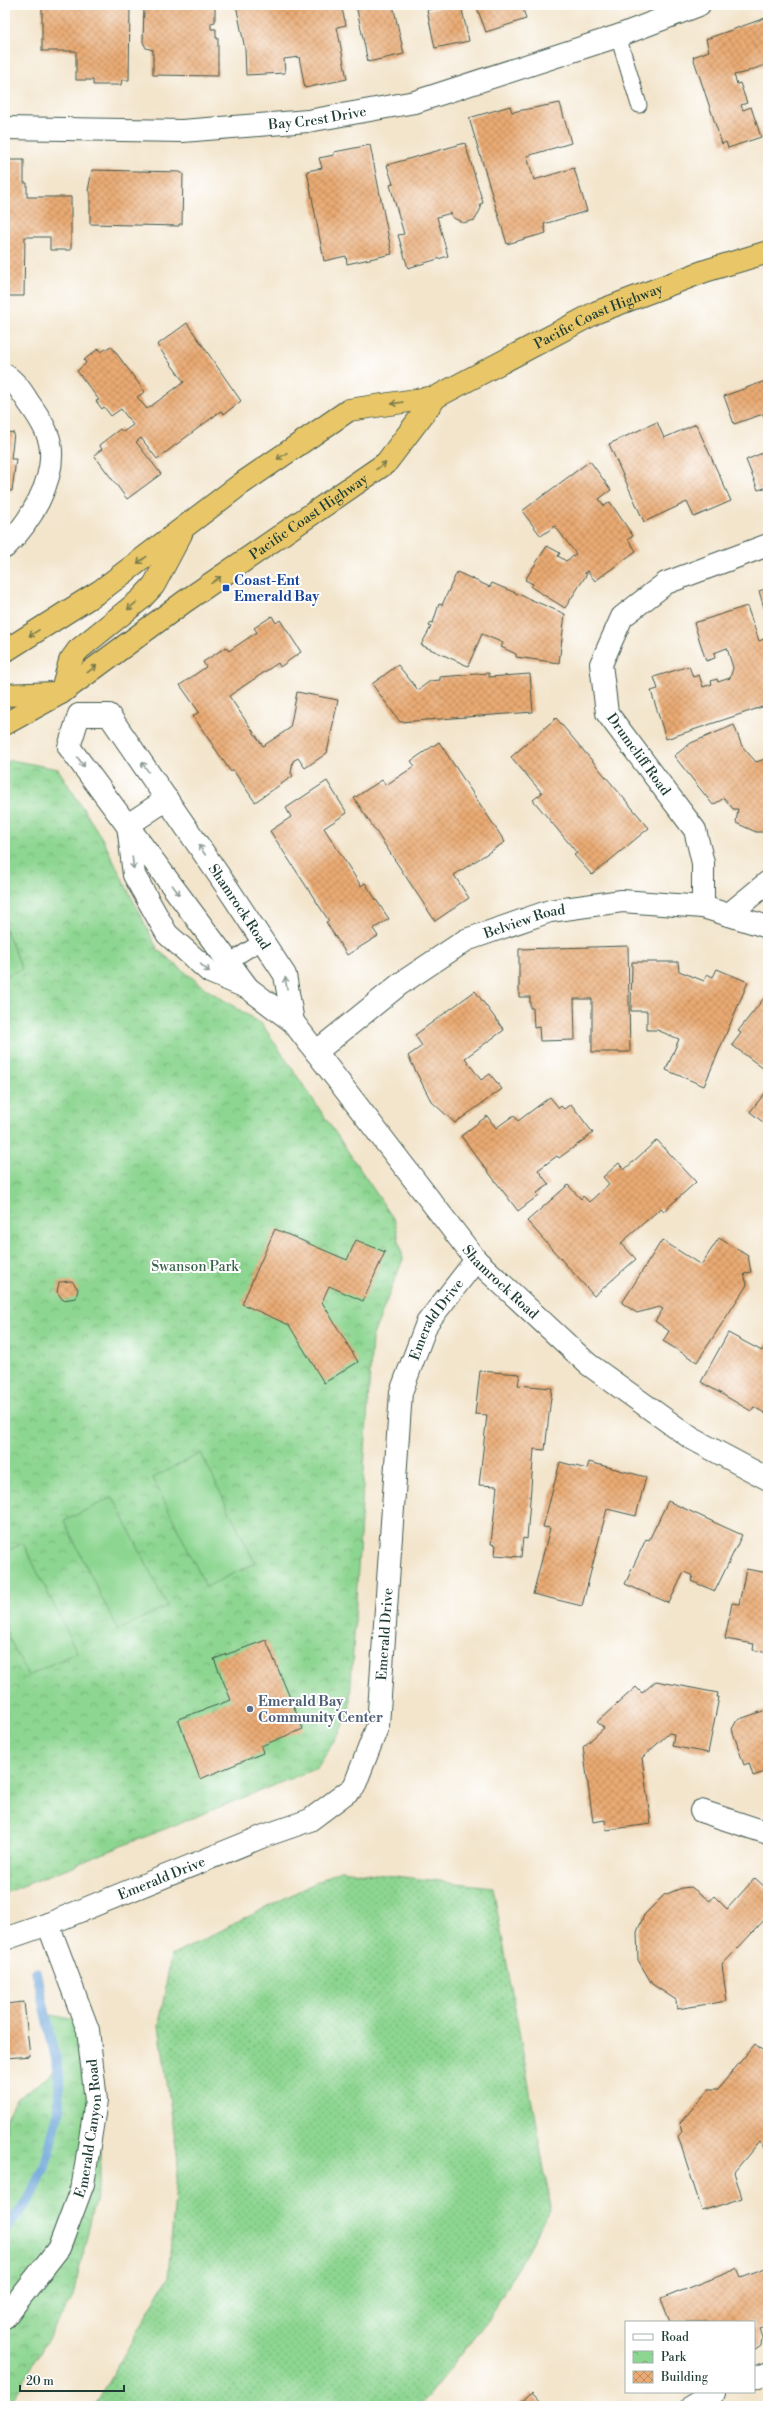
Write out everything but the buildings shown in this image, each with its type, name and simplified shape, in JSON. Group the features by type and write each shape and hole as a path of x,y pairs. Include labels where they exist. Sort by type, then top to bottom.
{"highway":[{"name":"Pacific Coast Highway","path":"5,651 100,591 241,484 349,410 436,397 597,312 705,271 768,252"},
{"name":"Pacific Coast Highway","path":"5,724 61,693 178,607 386,462 436,397"},
{"path":"5,696 61,693 70,661 78,650 141,599 154,585 184,528"}],"street":[{"name":"Bay Crest Drive","path":"5,128 182,131 308,121 415,102 618,36 699,5"},
{"path":"5,375 13,381 38,416 50,443 50,469 36,508 19,534 5,547"},
{"name":"Drumcliff Road","path":"703,907 703,863 695,830 607,713 601,664 622,617 666,583 768,545"},
{"path":"61,693 79,715"},
{"name":"Shamrock Road","path":"248,988 69,747 79,715 109,715 285,976 293,1022"},
{"path":"128,825 167,799"},
{"name":"Shamrock Road","path":"128,825 134,875 167,934 210,972 248,988 293,1022 476,1260 588,1364 691,1438 768,1478"},
{"path":"728,915 768,882"},
{"name":"Belview Road","path":"316,1052 400,984 466,940 550,911 622,901 703,907 768,927"},
{"name":"Emerald Drive","path":"5,1939 48,1924 264,1836 310,1820 354,1787 378,1725 401,1392 426,1323 476,1260"},
{"path":"701,1811 768,1833"},
{"name":"Emerald Canyon Road","path":"5,2317 59,2248 84,2184 96,2101 88,2030 48,1924"},
{"path":"755,2378 768,2373"},
{"path":"692,2406 713,2393"}],"lane":[{"path":"618,36 639,105"},
{"path":"229,962 262,941"}],"green space":[{"name":"Swanson Park","path":"11,760 58,769 103,840 158,950 206,989 262,1024 395,1221 403,1259 372,1338 349,1717 317,1768 5,1893 5,764"},
{"path":"5,928 22,969 5,976"},
{"path":"201,1453 255,1563 206,1587 153,1478"},
{"path":"113,1497 167,1606 118,1630 64,1521"},
{"path":"23,1543 77,1652 28,1676 5,1630 5,1552"},
{"path":"340,1870 493,1887 551,2208 487,2321 420,2406 95,2406 168,2277 178,2160 159,2026 171,1956"},
{"path":"45,2014 88,2022 100,2136 100,2180 73,2296 9,2406 5,2406 5,2121 18,2097 54,2073"}],"waterway":[{"path":"5,2229 27,2203 44,2169 59,2110 59,2072 36,1973"}],"place":[{"name":"Coast-Ent Emerald Bay","path":"226,588"},
{"name":"Emerald Bay Community Center","path":"250,1709"}]}
